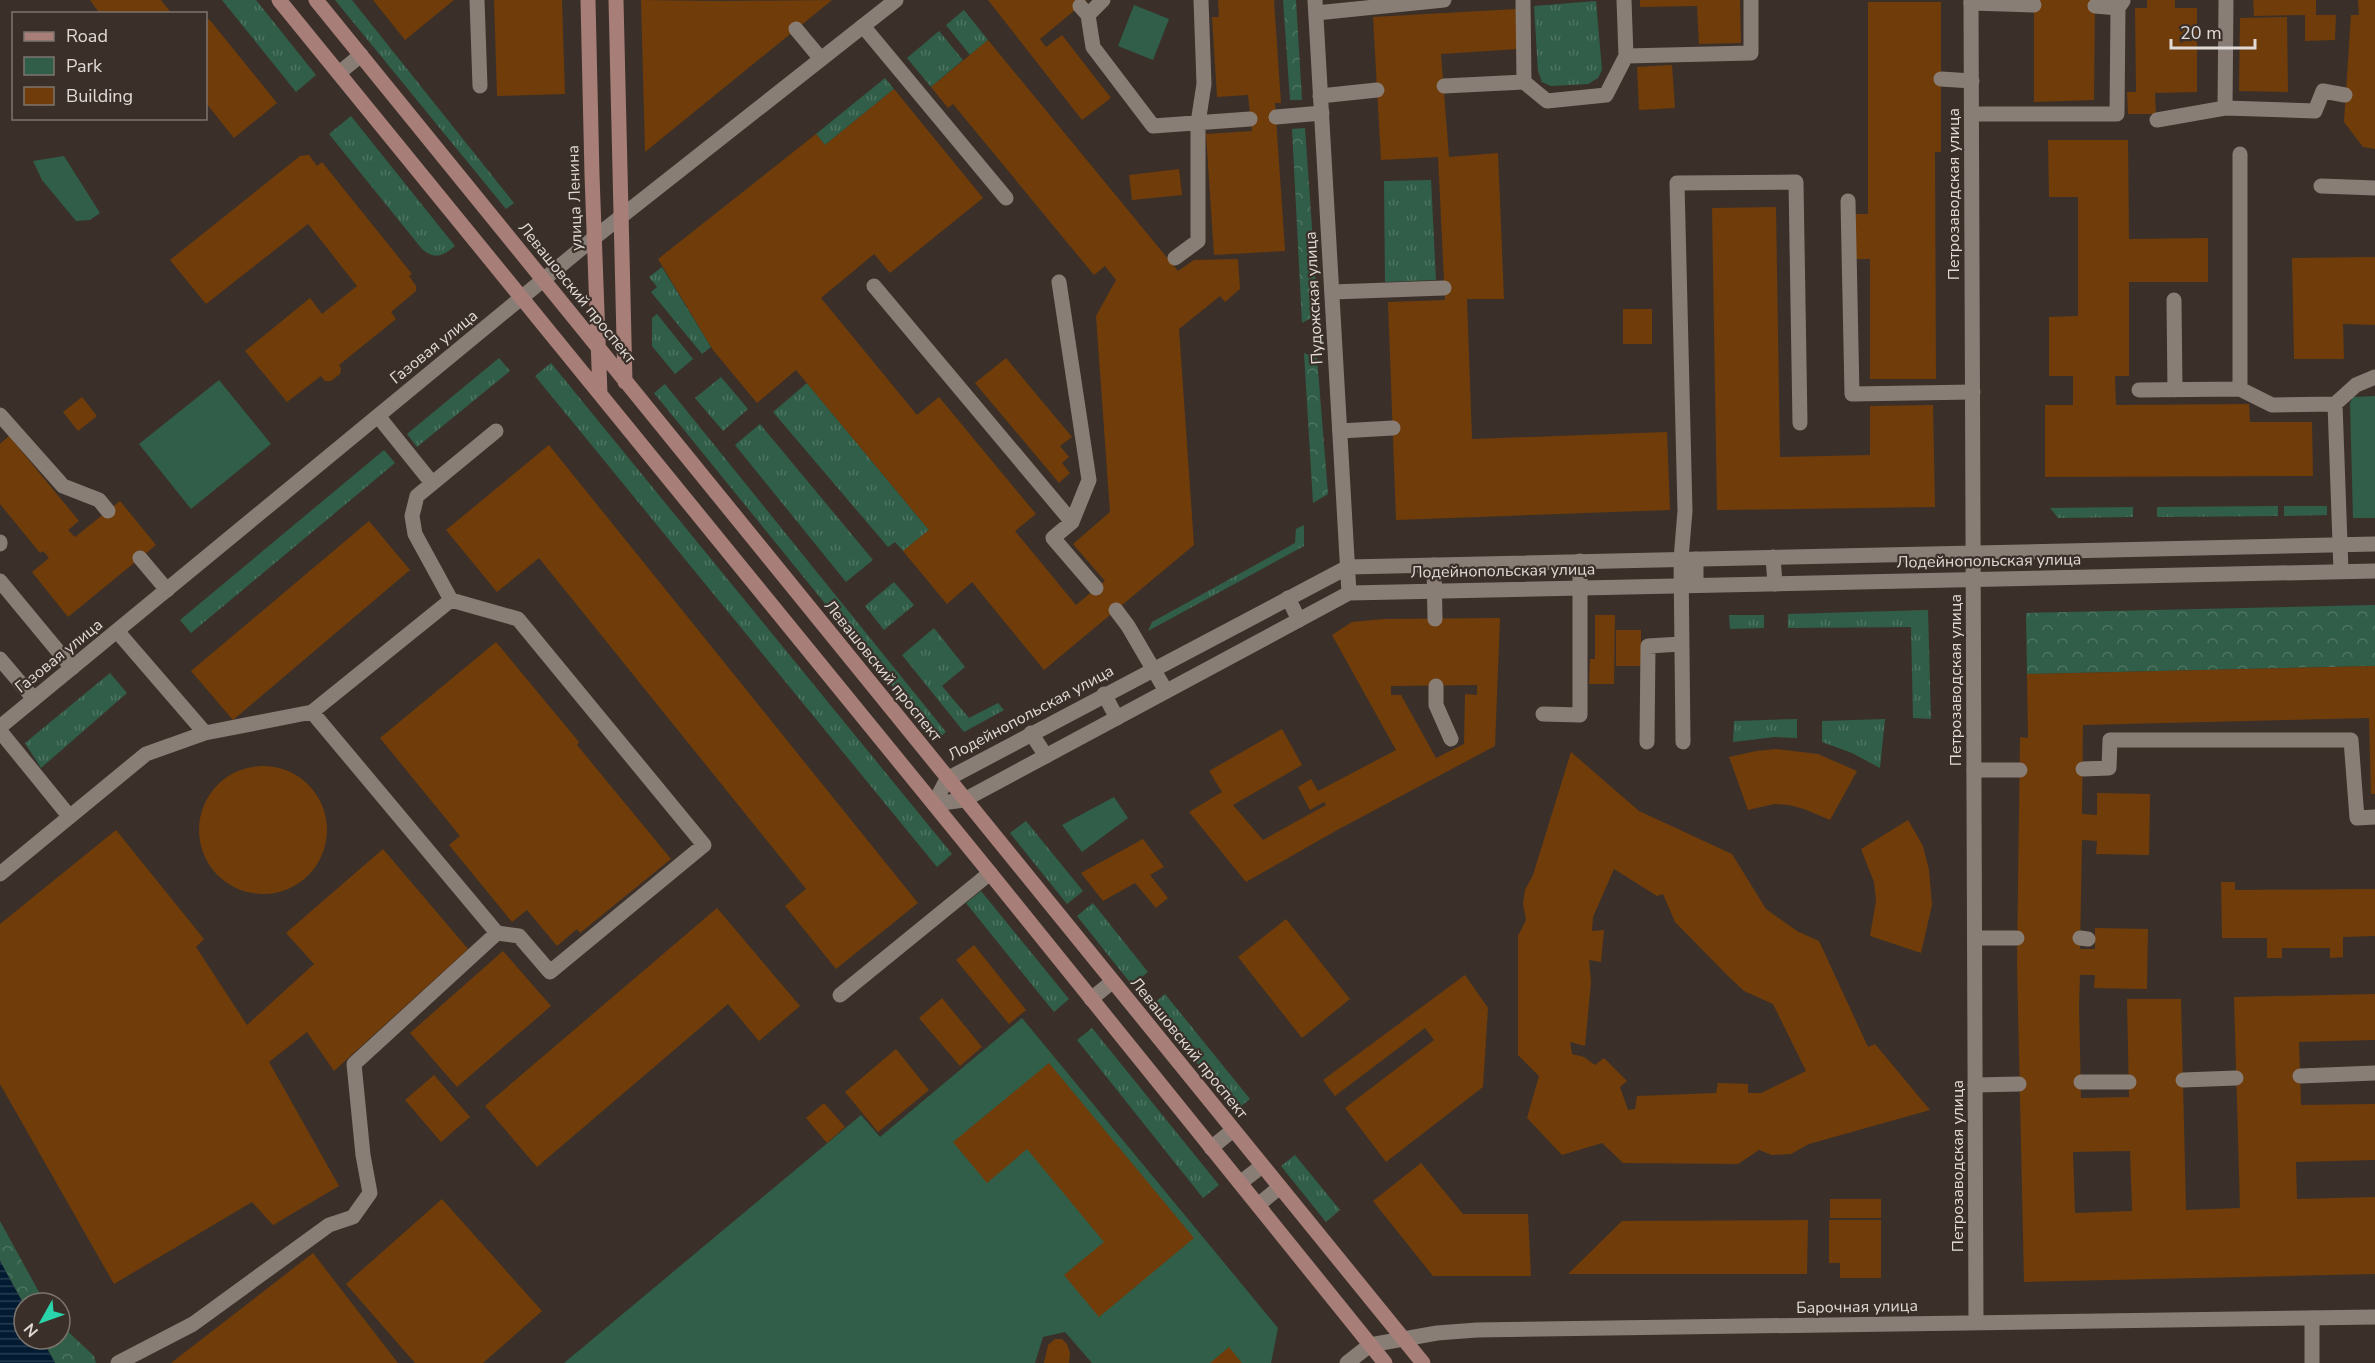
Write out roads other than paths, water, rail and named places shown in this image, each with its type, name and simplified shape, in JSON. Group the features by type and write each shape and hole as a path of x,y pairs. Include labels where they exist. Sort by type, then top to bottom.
{"street":[{"path":"279,0 990,873 1385,1363"},
{"name":"Левашовский проспект","path":"316,0 1423,1363"},
{"path":"477,0 480,86"},
{"name":"улица Ленина","path":"588,0 600,394"},
{"path":"616,0 625,382"},
{"name":"Газовая улица","path":"0,729 594,238 896,0"},
{"path":"1103,0 1084,11 1093,47 1153,126 1250,119"},
{"path":"1175,258 1198,241 1198,123 1204,84 1201,0"},
{"path":"1315,7 1444,0"},
{"path":"1523,0 1524,82"},
{"path":"1444,86 1524,82 1547,101 1606,95 1626,56 1624,0"},
{"path":"1626,56 1752,53 1751,0"},
{"path":"2225,108 2226,0"},
{"path":"1971,2 2034,5"},
{"name":"Петрозаводская улица","path":"1971,2 1976,1323"},
{"path":"1972,114 2117,114 2120,4 2095,6"},
{"name":"Пудожская улица","path":"1315,7 1349,593"},
{"path":"863,26 1006,198"},
{"path":"796,29 821,59"},
{"path":"339,73 361,55"},
{"path":"1941,79 1972,81"},
{"path":"1320,96 1377,90"},
{"path":"2157,120 2225,108 2315,111 2323,91 2345,95"},
{"path":"1276,117 1322,113"},
{"path":"2240,154 2240,389"},
{"path":"1683,742 1682,644 1694,585 1694,559 1685,511 1677,183 1796,182 1800,423"},
{"path":"2321,186 2375,188"},
{"path":"1848,201 1852,394 1973,392"},
{"path":"1059,282 1089,480 1072,522 1053,538 1096,588"},
{"path":"874,286 1072,522"},
{"path":"1332,292 1444,288"},
{"path":"2174,300 2175,390"},
{"path":"2139,390 2240,389 2272,405 2335,404 2356,385 2375,377"},
{"path":"2335,404 2341,571"},
{"path":"0,415 63,486 99,500 108,511"},
{"path":"378,416 432,483"},
{"path":"1340,431 1393,428"},
{"path":"312,712 497,933 519,936 550,972 704,845 518,619 451,600 415,534 412,516 417,496 496,431"},
{"name":"Лодейнопольская улица","path":"934,804 947,779 1031,732 1348,567 2375,544"},
{"path":"1773,557 1775,584"},
{"path":"140,558 167,590"},
{"path":"1694,559 1694,585"},
{"path":"1543,714 1580,716 1580,561"},
{"path":"1434,565 1435,619"},
{"name":"Лодейнопольская улица","path":"934,804 964,800 1349,593 2375,571"},
{"path":"0,581 72,668"},
{"path":"1288,598 1299,620"},
{"path":"0,874 146,754 205,733 312,712 451,600"},
{"path":"1116,610 1128,626 1166,691"},
{"path":"117,631 205,733"},
{"path":"1647,742 1648,646 1682,644"},
{"path":"0,659 34,699"},
{"path":"1436,686 1436,705 1451,739"},
{"path":"1104,694 1117,718"},
{"path":"0,729 69,816"},
{"path":"1031,732 1046,756"},
{"path":"2083,770 2109,768 2110,740 2351,740 2357,818 2375,817"},
{"path":"1974,770 2020,770"},
{"path":"840,995 990,873"},
{"path":"118,1363 194,1324 329,1225 353,1217 370,1193 363,1155 354,1064 497,933"},
{"path":"1975,939 2017,938"},
{"path":"1091,999 1112,982"},
{"path":"2300,1076 2375,1072"},
{"path":"2183,1080 2236,1078"},
{"path":"2081,1082 2129,1082"},
{"path":"1975,1085 2019,1084"},
{"path":"1211,1148 1233,1130"},
{"path":"1240,1183 1262,1166"},
{"path":"1258,1205 1280,1187"},
{"name":"Барочная улица","path":"1370,1344 1477,1330 2375,1317"},
{"path":"2312,1363 2313,1318"},
{"path":"1347,1363 1370,1344"}],"water":[{"path":"0,1261 16,1291 12,1291 12,1351 48,1351 55,1363 0,1363"}]}
